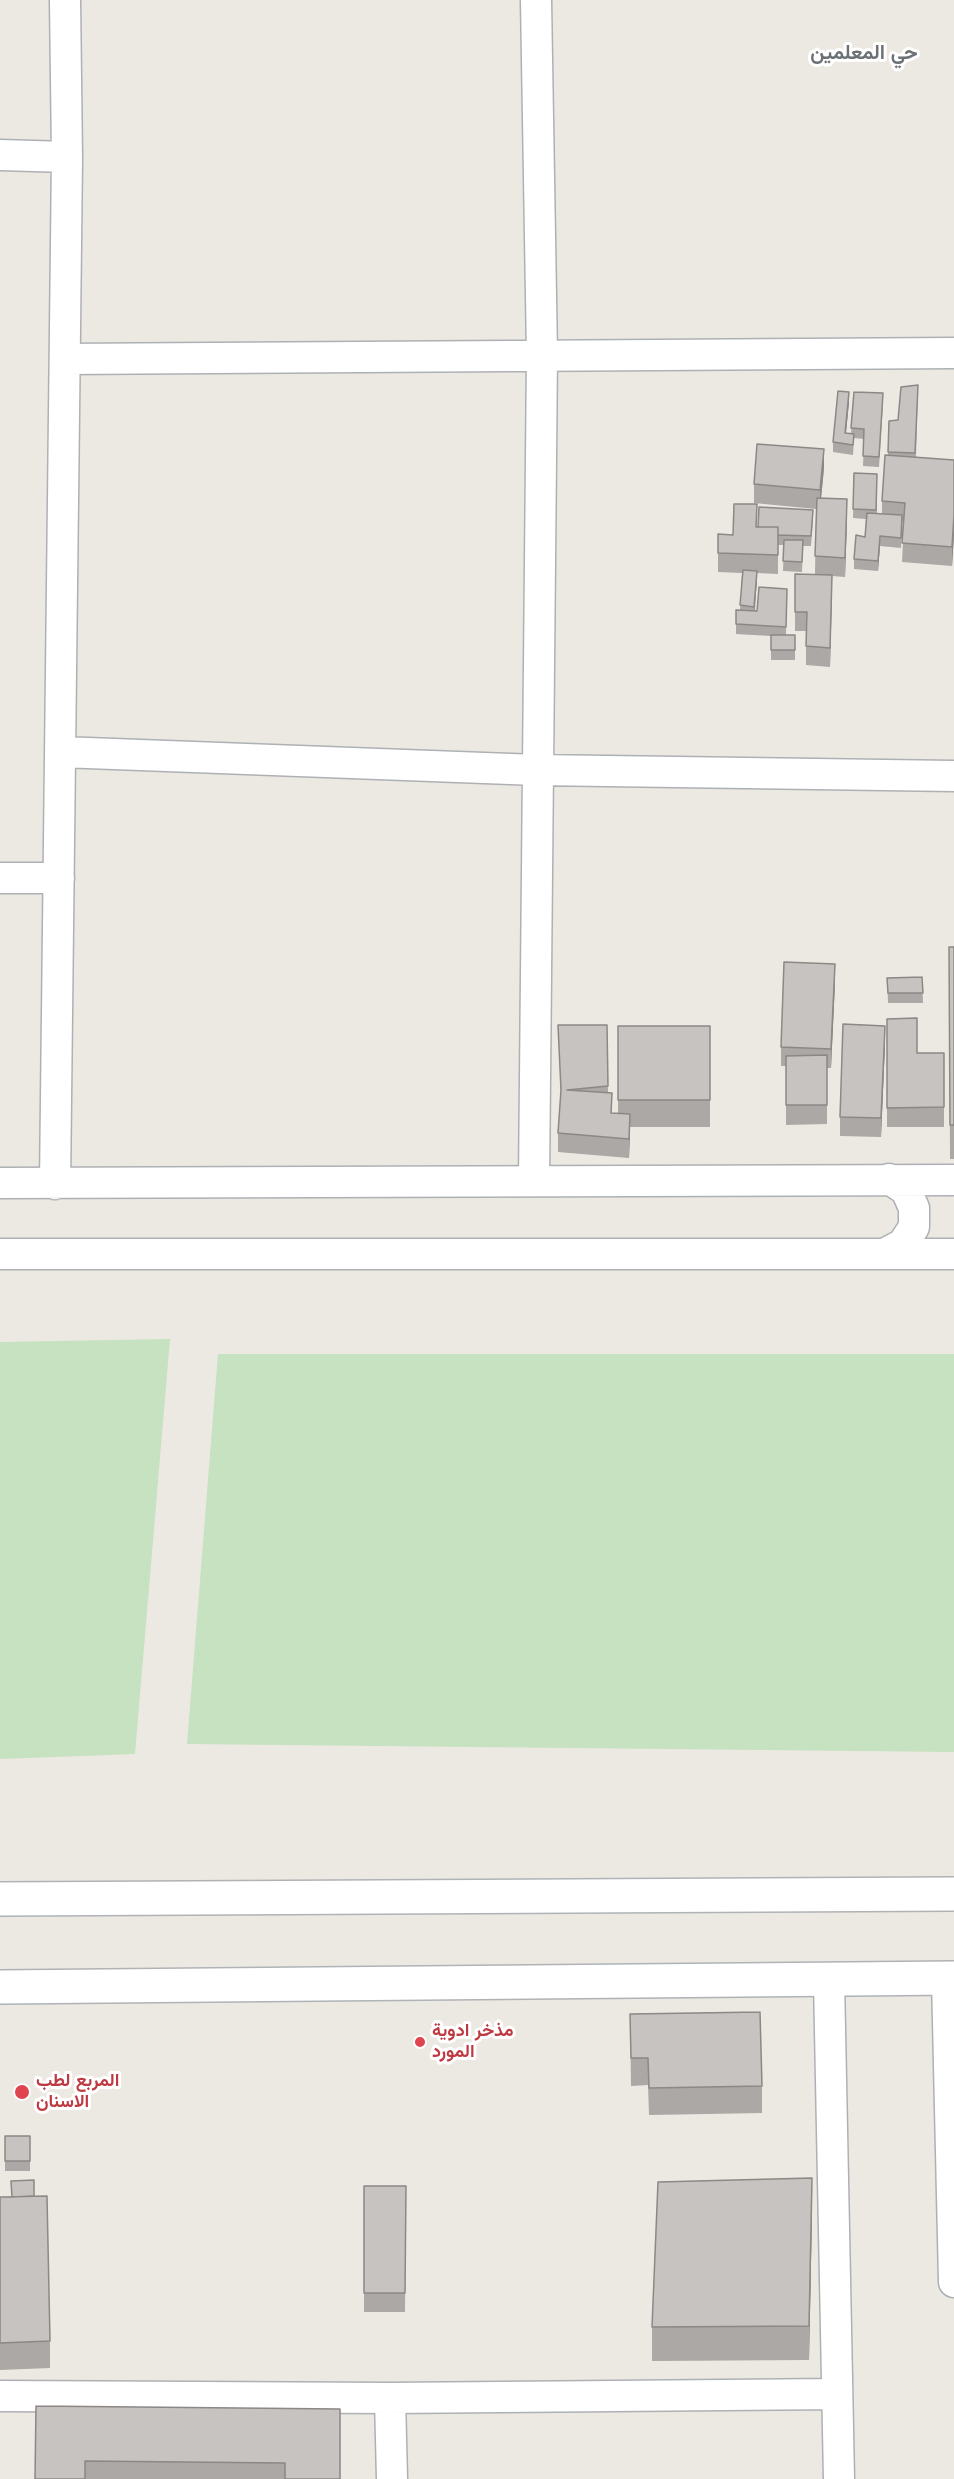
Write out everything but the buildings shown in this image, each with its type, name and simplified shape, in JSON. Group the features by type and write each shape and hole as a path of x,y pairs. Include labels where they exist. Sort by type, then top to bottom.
{"main road":[{"path":"0,1899 954,1894"},
{"path":"0,1987 950,1978"}],"street":[{"path":"55,1184 62,752 67,157 65,0"},
{"path":"534,1180 542,354 536,0"},
{"path":"0,155 67,157"},
{"path":"65,359 954,353"},
{"path":"62,752 537,770 954,776"},
{"path":"0,878 59,878"},
{"path":"886,1253 903,1244 914,1227 914,1208 906,1190 889,1179"},
{"path":"0,1183 954,1180"},
{"path":"0,1254 954,1254"},
{"path":"950,1978 954,2282"},
{"path":"829,1980 839,2479"},
{"path":"0,2396 390,2398 836,2394"},
{"path":"390,2398 392,2479"}],"green space":[{"path":"170,1339 135,1754 0,1759 0,1342"},
{"path":"218,1354 954,1354 954,1752 187,1744"}],"place":[{"name":"مذخر ادوية المورد","path":"420,2042"},
{"name":"المربع لطب الاسنان","path":"22,2092"}],"district":[{"name":"حي المعلمین","path":"864,54"}]}
